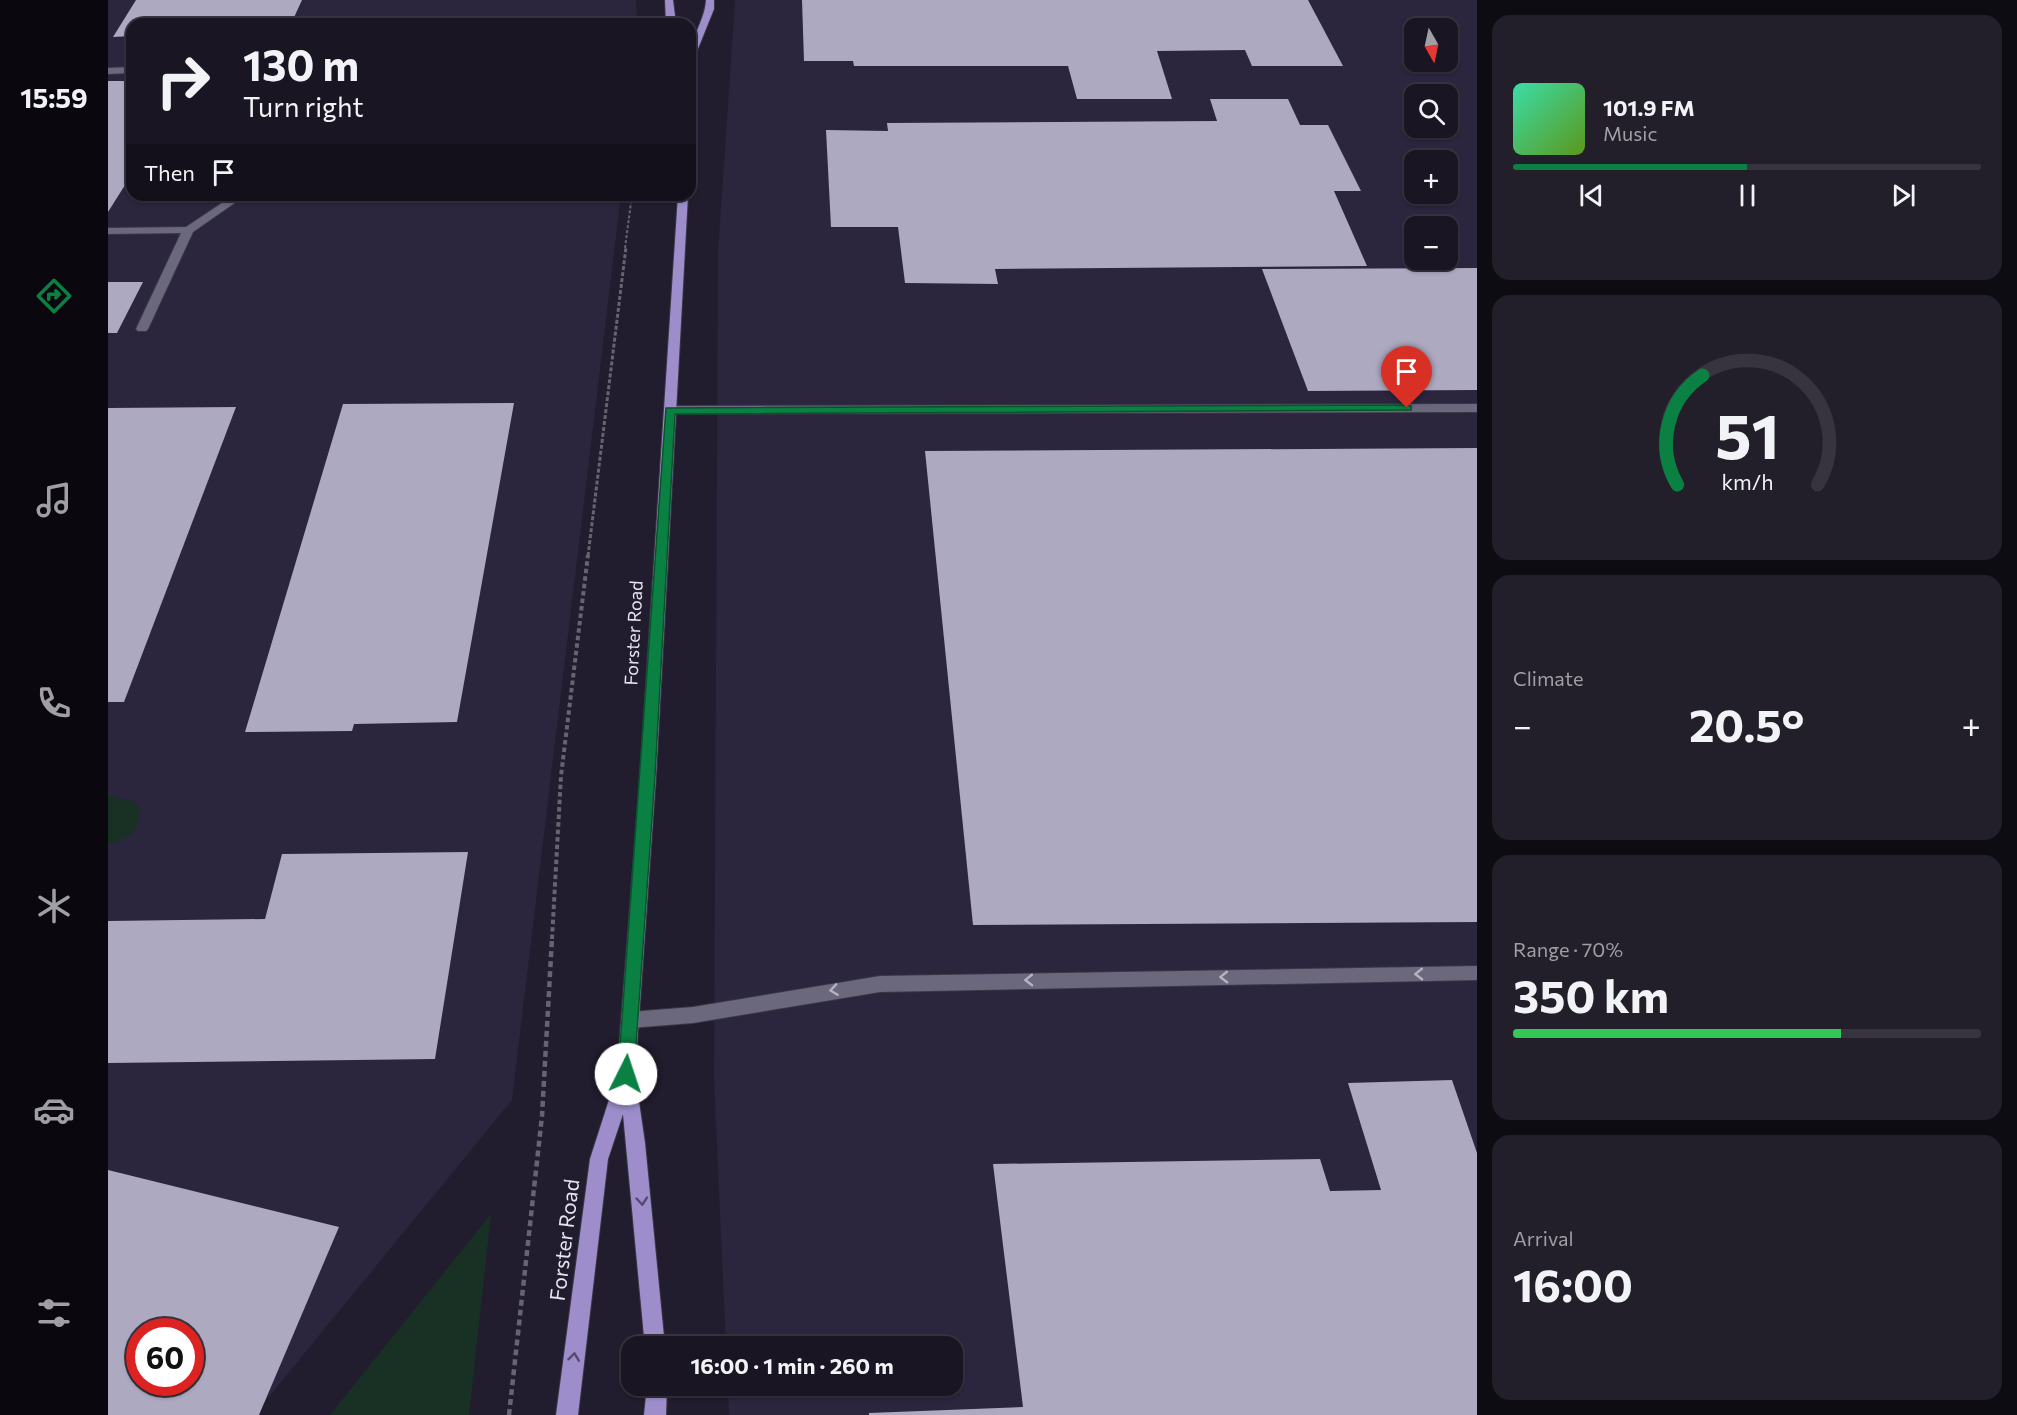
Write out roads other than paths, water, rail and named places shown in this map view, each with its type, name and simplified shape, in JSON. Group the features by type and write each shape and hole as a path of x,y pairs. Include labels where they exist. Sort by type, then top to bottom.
{"main road":[{"path":"669,0 669,18"},
{"path":"696,42 710,9 710,0"},
{"name":"Forster Road","path":"654,1336 636,1143 626,1074 683,201"},
{"name":"Forster Road","path":"567,1415 599,1159 626,1074"},
{"path":"655,1415 656,1396"}],"lane":[{"path":"108,71 126,70"},
{"path":"142,329 188,230 232,201"},
{"path":"108,231 188,230"},
{"path":"670,410 1477,408"},
{"path":"630,1020 693,1015 880,984 1477,973"}]}
